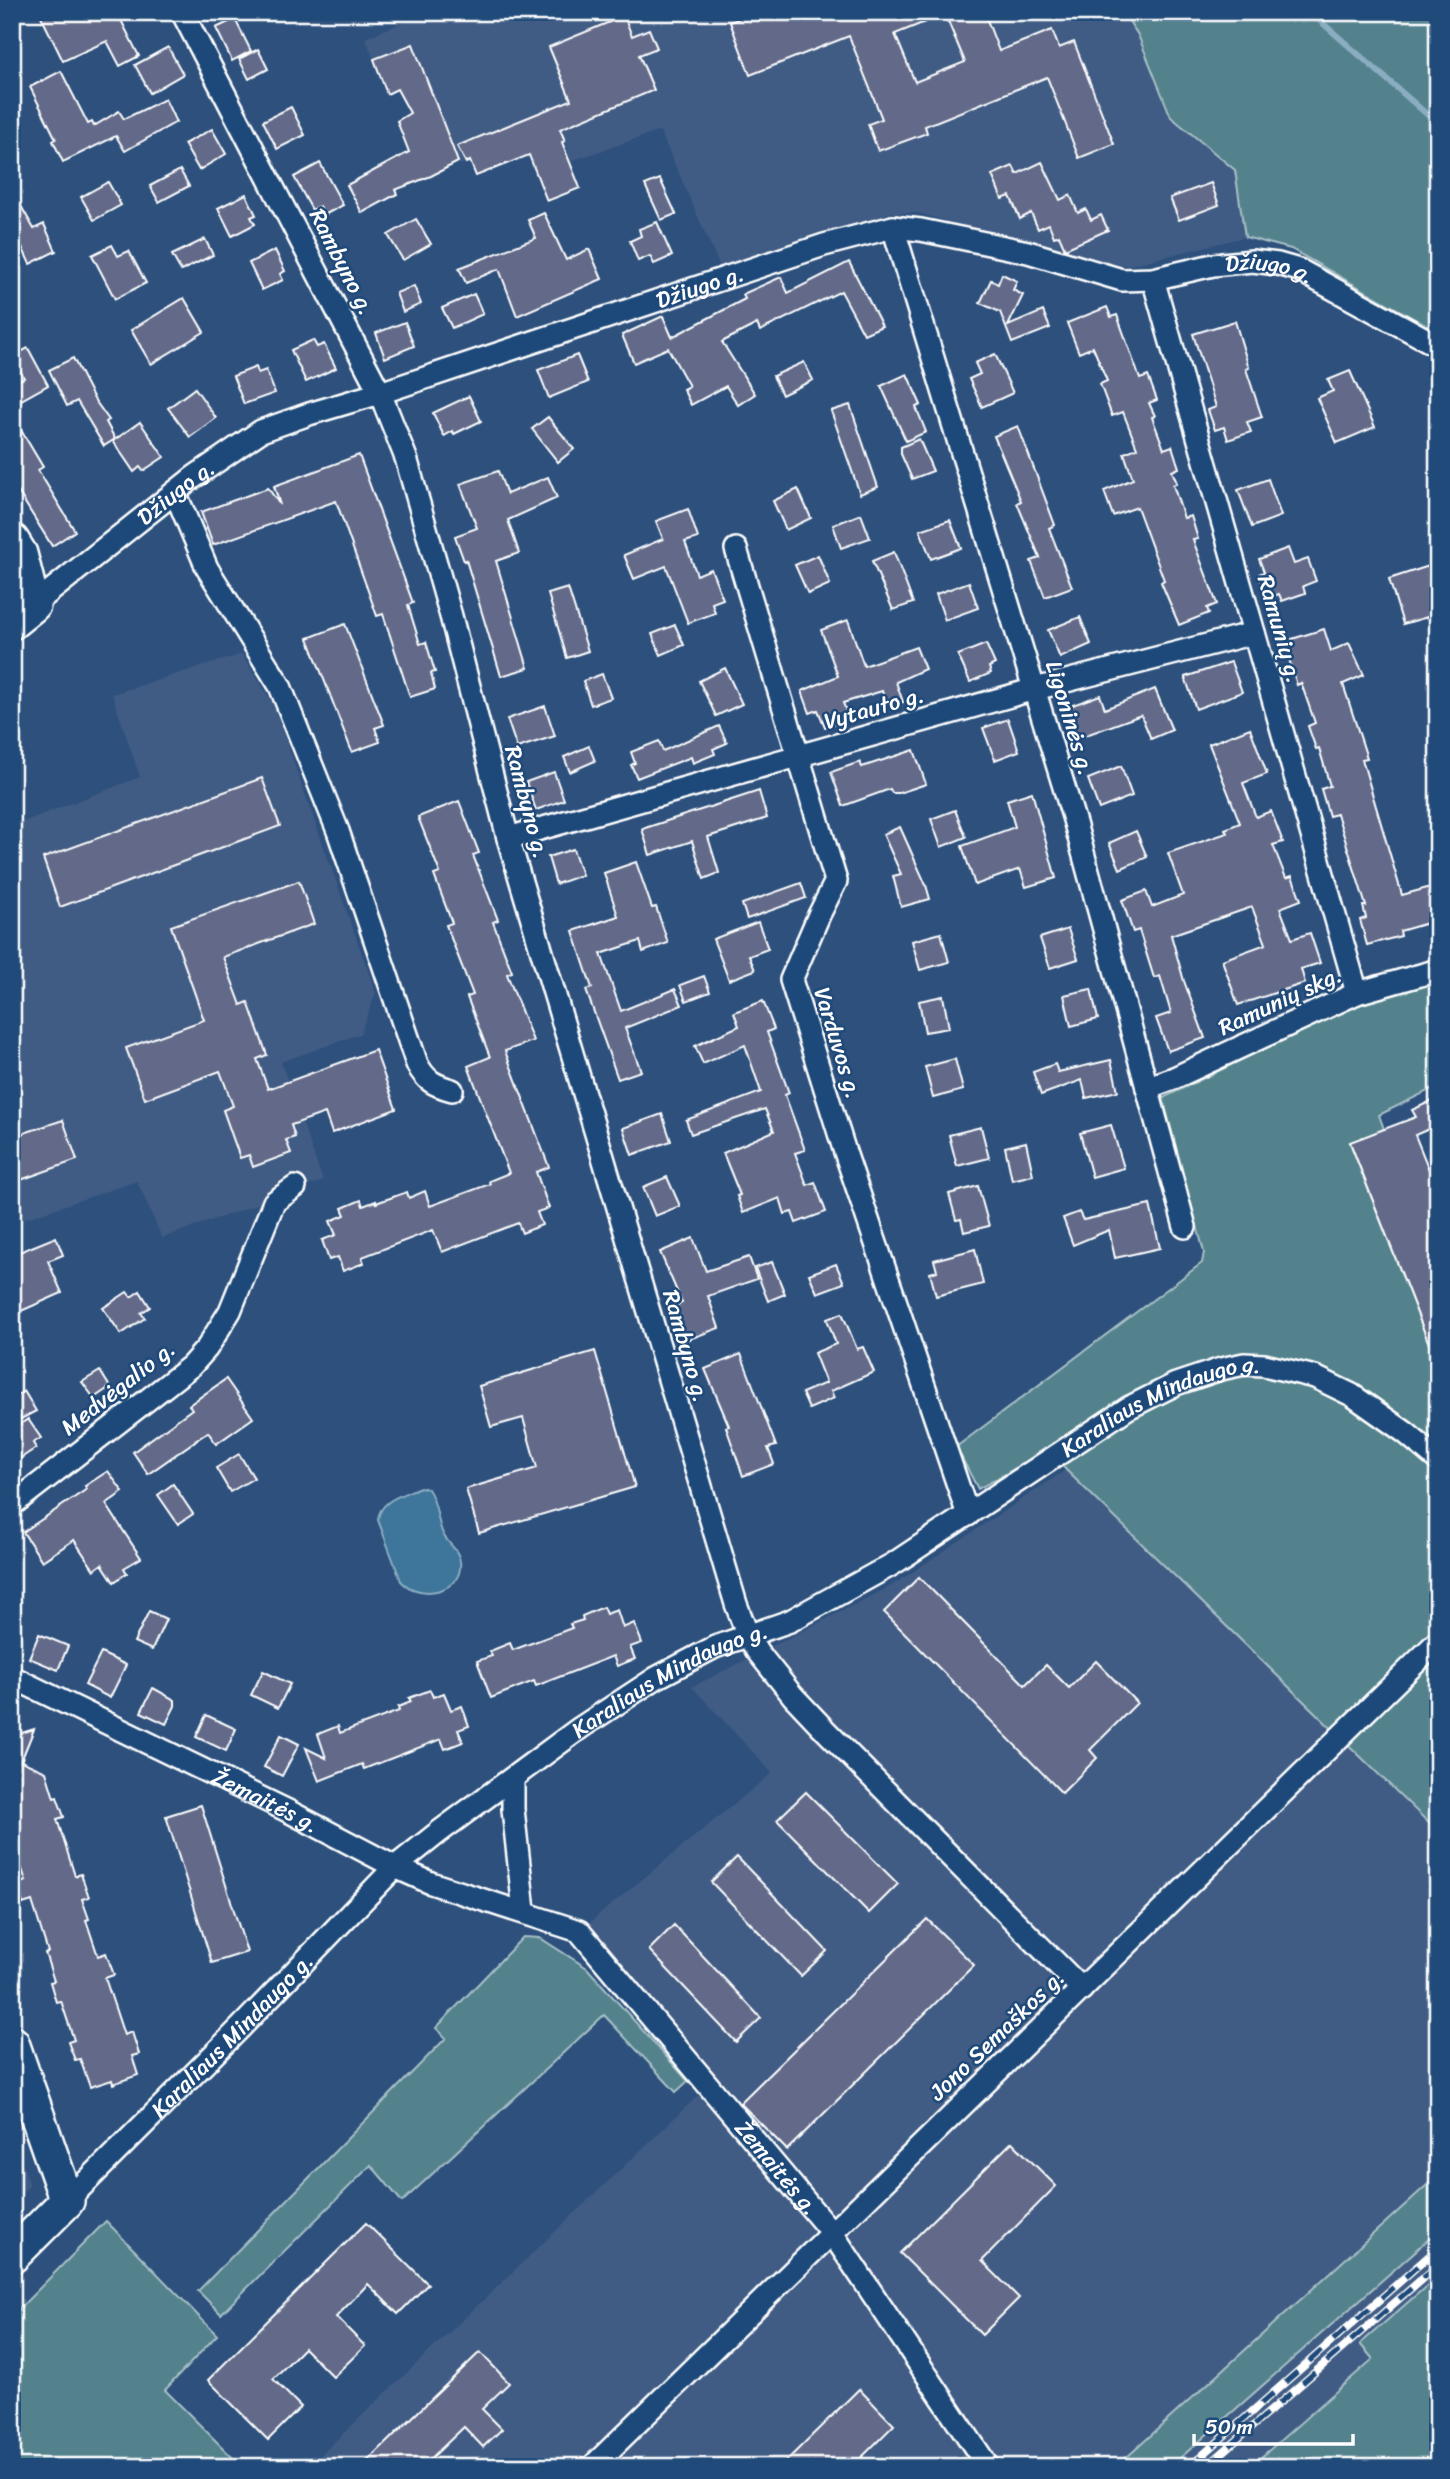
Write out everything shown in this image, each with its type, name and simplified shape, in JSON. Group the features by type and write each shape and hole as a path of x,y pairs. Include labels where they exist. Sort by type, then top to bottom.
{"main road":[{"path":"12,541 19,554 22,614"},
{"path":"12,2043 67,2201"},
{"name":"Karaliaus Mindaugo g.","path":"12,2256 67,2201"}],"street":[{"name":"Rambyno g.","path":"181,12 380,393 406,458 451,616 508,838 701,1490 748,1636 793,1696 827,1732 1082,1989"},
{"name":"Džiugo g.","path":"22,614 175,492 261,431 824,245 893,227 1028,252 1122,280 1153,279 1213,265 1252,261 1278,264 1299,270 1438,346"},
{"name":"Ligoninės g.","path":"893,227 1075,823 1185,1227"},
{"name":"Ramunių g.","path":"1153,279 1357,993"},
{"path":"175,492 208,568 279,686 338,831 417,1064 424,1079 435,1086 452,1090"},
{"name":"Varduvos g.","path":"736,549 836,881 791,981 844,1149 968,1515"},
{"name":"Vytauto g.","path":"508,838 1034,689 1254,633"},
{"name":"Ramunių skg.","path":"1147,1088 1357,993 1438,970"},
{"name":"Medvėgalio g.","path":"12,1505 191,1366 207,1348 230,1311 274,1202 295,1186"},
{"name":"Karaliaus Mindaugo g.","path":"67,2201 240,2028 395,1867 580,1728 656,1678 715,1647 790,1621 893,1563 1128,1408 1176,1384 1221,1369 1244,1364 1282,1368 1328,1382 1352,1395 1438,1460"},
{"name":"Jono Semaškos g.","path":"592,2467 1438,1641"},
{"name":"Žemaitės g.","path":"12,1677 290,1812 395,1867 431,1883 579,1931 832,2233 988,2467"},
{"path":"513,1779 513,1809 524,1912"}],"shaded area":[{"path":"427,12 1123,12 1138,35 1171,116 1235,170 1245,237 1126,266 1050,250 918,213 891,213 720,267 660,131 571,161 565,141 476,176 470,161 460,165 413,45 374,59 365,38"},
{"path":"242,654 272,702 376,993 360,1034 281,1062 323,1181 162,1238 137,1181 12,1223 12,828 140,777 112,694"},
{"path":"1066,1470 1438,1832 1438,2175 1116,2467 308,2467 708,2086 579,1931 772,1773 692,1687 891,1586"},
{"path":"420,1487 428,1489 431,1494 443,1534 460,1561 459,1572 448,1587 429,1592 418,1591 401,1581 378,1520 379,1513 388,1503"},
{"path":"12,2134 30,2185 12,2202"},
{"path":"1438,2231 1438,2276 1360,2344 1373,2359 1250,2467 1170,2467"}],"green space":[{"path":"1123,12 1438,12 1438,332 1291,249 1245,237 1235,170 1171,117 1138,35"},
{"path":"1438,977 1438,1086 1379,1115 1384,1129 1350,1143 1438,1367 1438,1832 1066,1470 1049,1450 978,1489 956,1447 1202,1263 1204,1252 1163,1098 1337,1013 1380,995"},
{"path":"523,1937 540,1938 587,1968 688,2081 676,2092 604,2015 402,2202 371,2165 221,2314 198,2291 446,2038 436,2028"},
{"path":"1438,2175 1438,2231 1170,2467 1116,2467"},
{"path":"106,2221 217,2335 165,2390 242,2467 12,2467 12,2316"},
{"path":"1438,2276 1438,2467 1250,2467 1373,2359 1360,2344"}],"building":[{"path":"39,12 117,12 139,56 120,66 107,41 63,61"},
{"path":"755,12 984,12 999,51 1052,30 1059,48 1074,42 1114,144 1079,158 1047,77 925,126 927,133 878,151 868,124 882,119 849,36 750,75 730,22","holes":["945,14 965,62 915,82 895,34"]},
{"path":"624,16 632,36 649,29 657,48 639,55 654,90 560,129 565,141 562,142 580,188 547,201 529,155 476,176 470,161 466,163 457,146 571,100 549,47"},
{"path":"235,19 251,51 232,61 216,28"},
{"path":"413,44 458,162 395,190 397,194 362,213 347,185 409,152 397,121 410,113 397,89 387,94 374,59"},
{"path":"168,47 183,74 150,93 135,65"},
{"path":"258,49 268,69 249,79 239,59"},
{"path":"61,71 88,124 92,122 94,126 119,111 124,119 165,99 176,122 125,151 116,136 63,162 53,141 56,139 30,87"},
{"path":"291,107 305,135 277,149 263,121"},
{"path":"212,129 226,154 199,170 184,144"},
{"path":"1042,162 1060,200 1070,195 1078,213 1086,209 1091,220 1101,215 1108,230 1065,249 1059,235 1054,237 1049,224 1038,229 1031,213 1020,219 1010,196 1002,199 992,175 1013,166 1017,174"},
{"path":"320,163 343,205 324,215 320,206 312,210 294,177"},
{"path":"180,170 189,186 159,202 150,186"},
{"path":"660,179 676,214 661,220 645,185"},
{"path":"108,182 121,205 94,220 81,197"},
{"path":"1211,183 1219,205 1179,220 1170,198"},
{"path":"12,190 34,229 44,224 56,251 30,264 12,226"},
{"path":"246,194 256,215 251,217 255,224 232,236 218,208"},
{"path":"544,213 566,260 589,249 602,279 517,316 499,269 466,283 459,268 536,238 528,220"},
{"path":"416,219 431,244 403,260 388,235"},
{"path":"657,222 672,256 654,264 650,256 638,261 630,241 641,236 639,229"},
{"path":"205,239 213,255 181,271 172,255"},
{"path":"112,245 118,256 129,251 146,283 115,299 92,255"},
{"path":"275,250 285,271 280,274 283,280 262,290 249,263"},
{"path":"849,262 882,326 864,334 841,291 760,331 757,324 722,342 755,394 738,405 726,386 691,405 683,389 689,386 668,348 634,363 622,335 663,316 672,337 745,299 743,294 781,277 788,293"},
{"path":"1002,274 1017,281 1013,290 1023,295 1008,326 1043,311 1050,328 1012,343 1000,312 980,303 991,280 998,284"},
{"path":"414,286 421,304 403,312 396,293"},
{"path":"474,294 483,314 452,328 442,308"},
{"path":"184,298 204,332 151,364 131,330"},
{"path":"1107,307 1111,317 1117,315 1140,379 1148,376 1157,400 1149,403 1155,416 1152,417 1164,449 1172,446 1179,468 1172,471 1177,483 1173,485 1184,518 1191,516 1198,539 1193,540 1217,604 1207,608 1209,613 1179,625 1161,582 1164,580 1137,507 1113,516 1104,491 1133,479 1124,453 1137,448 1123,412 1112,416 1100,384 1107,381 1093,347 1079,353 1067,323"},
{"path":"1235,321 1249,368 1246,369 1262,417 1247,422 1251,432 1228,440 1224,427 1215,430 1208,410 1216,407 1193,334"},
{"path":"405,322 414,346 385,358 376,333"},
{"path":"313,340 317,347 324,344 336,368 306,382 291,350"},
{"path":"28,348 48,385 12,405 12,384 24,378 13,356"},
{"path":"995,354 1013,393 982,407 969,379 980,374 975,363"},
{"path":"577,355 588,382 549,398 538,370"},
{"path":"73,358 94,399 109,420 106,422 115,439 104,446 77,401 67,406 49,370"},
{"path":"804,362 813,380 782,395 773,376"},
{"path":"256,367 258,373 266,370 275,393 244,404 233,376"},
{"path":"1350,371 1375,427 1337,443 1317,398 1333,391 1328,380"},
{"path":"907,374 921,405 916,407 926,432 906,441 881,386"},
{"path":"195,388 216,418 190,437 168,408"},
{"path":"469,396 481,421 444,436 433,413"},
{"path":"850,405 878,487 860,494 831,411"},
{"path":"12,415 43,467 38,470 75,531 52,546 12,482"},
{"path":"548,417 574,449 558,462 532,429"},
{"path":"140,422 164,457 143,471 140,467 134,472 113,441"},
{"path":"1018,426 1055,525 1049,528 1072,587 1045,597 1031,561 1040,558 1017,503 1021,501 994,436"},
{"path":"919,439 933,471 912,479 901,454 901,447"},
{"path":"359,455 413,603 408,605 420,644 426,642 435,672 431,673 435,689 410,697 383,614 377,616 336,501 213,545 201,512 268,488 280,505 274,486"},
{"path":"498,471 507,494 548,477 557,498 508,520 519,553 496,561 528,668 501,676 466,560 464,561 455,536 477,528 460,484"},
{"path":"1268,479 1281,516 1252,527 1238,490"},
{"path":"798,489 811,518 786,530 773,501"},
{"path":"688,509 698,538 685,542 697,575 711,569 723,599 712,603 715,613 688,623 666,566 634,579 624,555 663,539 656,521"},
{"path":"861,514 870,538 841,548 833,525"},
{"path":"950,520 961,548 931,559 920,530"},
{"path":"1288,548 1294,564 1308,559 1316,581 1303,586 1305,593 1282,601 1279,594 1268,598 1259,574 1264,572 1259,559"},
{"path":"894,552 913,603 893,610 872,561"},
{"path":"818,555 830,584 808,594 795,565"},
{"path":"1429,566 1438,594 1438,614 1403,624 1389,579"},
{"path":"969,582 978,608 945,620 936,594"},
{"path":"568,588 588,651 567,658 548,594"},
{"path":"1080,617 1091,644 1060,658 1048,630"},
{"path":"848,620 864,666 916,647 925,669 896,682 903,702 887,707 882,691 843,703 849,718 825,727 818,710 810,713 802,691 838,676 821,630"},
{"path":"345,624 384,725 375,728 380,742 352,752 308,638"},
{"path":"675,625 684,645 661,655 652,634"},
{"path":"1324,629 1331,651 1349,643 1364,675 1343,684 1367,758 1362,759 1402,895 1438,885 1438,920 1400,931 1401,936 1367,945 1360,920 1366,918 1363,906 1366,906 1337,814 1329,816 1321,789 1330,786 1319,748 1316,749 1308,726 1315,723 1301,683 1297,685 1285,646 1293,643 1292,639"},
{"path":"986,644 995,664 989,667 991,673 970,682 958,655"},
{"path":"1231,662 1242,692 1196,709 1185,677"},
{"path":"725,668 742,704 716,716 699,681"},
{"path":"602,674 611,698 591,705 583,681"},
{"path":"1155,689 1172,730 1151,739 1141,715 1078,738 1067,707 1100,695 1105,709"},
{"path":"545,706 555,736 517,748 507,719"},
{"path":"1008,719 1019,751 995,760 983,728"},
{"path":"719,726 727,743 713,749 715,754 693,763 691,757 637,778 631,765 635,763 631,752 659,741 663,751"},
{"path":"1250,728 1267,774 1243,783 1256,817 1271,811 1283,842 1273,845 1286,878 1292,876 1301,900 1280,908 1292,939 1310,933 1320,963 1301,969 1305,983 1238,1005 1222,960 1266,944 1252,907 1171,935 1205,1038 1168,1051 1156,1018 1171,1013 1160,976 1154,978 1139,930 1133,932 1122,900 1146,891 1152,907 1183,895 1168,853 1227,833 1225,829 1240,823 1209,744"},
{"path":"589,746 595,761 570,772 564,757"},
{"path":"914,750 926,784 899,793 892,793 890,789 843,806 831,772 860,762 862,767"},
{"path":"1121,766 1132,796 1099,809 1088,779"},
{"path":"554,772 564,800 536,810 526,782"},
{"path":"262,778 280,826 60,907 43,858"},
{"path":"759,791 767,818 708,837 719,873 704,879 692,841 650,855 642,829"},
{"path":"1032,792 1056,878 1026,887 1020,869 975,885 962,846 1015,827 1007,800"},
{"path":"459,801 479,853 473,855 498,920 493,922 512,972 507,974 533,1041 505,1051 549,1167 536,1172 549,1208 537,1212 542,1225 522,1233 518,1223 442,1252 433,1230 362,1257 364,1263 343,1271 338,1257 329,1260 322,1240 336,1235 330,1221 345,1215 342,1208 361,1200 363,1206 407,1192 409,1198 425,1191 430,1206 490,1184 489,1181 509,1173 468,1066 490,1057 467,997 473,995 446,925 452,923 434,875 440,873 418,817"},
{"path":"955,810 966,837 941,847 931,819"},
{"path":"900,827 930,899 901,907 893,876 901,874 883,834"},
{"path":"1136,831 1147,857 1120,869 1109,843"},
{"path":"573,849 582,875 556,884 548,857"},
{"path":"636,862 668,943 643,952 640,941 601,954 621,1011 675,989 682,1005 625,1028 641,1071 618,1079 586,990 592,988 573,931 618,916 604,873"},
{"path":"299,881 314,924 223,957 241,1005 248,1002 267,1055 257,1059 268,1089 375,1050 396,1109 332,1133 325,1113 291,1125 295,1137 286,1140 291,1153 253,1167 249,1155 240,1158 223,1110 233,1106 220,1071 145,1099 126,1048 204,1020 171,926"},
{"path":"801,883 806,898 747,919 742,904"},
{"path":"758,922 768,949 749,956 755,970 729,980 713,939"},
{"path":"1068,929 1078,959 1050,968 1040,938"},
{"path":"941,933 949,962 920,970 912,941"},
{"path":"704,976 710,992 686,1001 680,985"},
{"path":"1091,989 1098,1019 1071,1026 1064,995"},
{"path":"943,996 949,1028 925,1032 919,1001"},
{"path":"763,1001 774,1029 767,1032 789,1093 785,1095 805,1150 795,1153 807,1185 815,1182 826,1212 796,1223 792,1212 785,1214 780,1198 743,1213 737,1196 740,1195 723,1153 774,1131 765,1109 691,1134 686,1120 761,1092 745,1045 703,1064 695,1046 739,1026 734,1012"},
{"path":"955,1059 963,1090 933,1098 925,1067"},
{"path":"1111,1060 1118,1091 1086,1098 1082,1080 1041,1095 1033,1072 1055,1064 1058,1072"},
{"path":"1438,1098 1438,1125 1415,1135 1438,1192 1437,1364 1350,1142 1416,1117 1412,1110"},
{"path":"662,1114 671,1141 632,1155 623,1128"},
{"path":"63,1120 77,1160 12,1183 12,1137"},
{"path":"1111,1125 1124,1168 1092,1177 1080,1133"},
{"path":"981,1127 989,1158 957,1166 949,1135"},
{"path":"1026,1142 1033,1175 1012,1180 1005,1147"},
{"path":"667,1177 680,1206 655,1216 643,1187"},
{"path":"978,1186 989,1226 964,1232 961,1219 956,1220 949,1194"},
{"path":"1150,1205 1160,1248 1115,1258 1109,1230 1073,1245 1063,1218 1079,1212 1083,1220"},
{"path":"56,1237 63,1255 48,1261 62,1293 12,1315 12,1255"},
{"path":"693,1238 706,1271 749,1257 757,1279 708,1296 719,1328 684,1341 672,1307 682,1303 660,1252"},
{"path":"975,1249 983,1284 936,1296 930,1273 937,1271 934,1260"},
{"path":"772,1262 785,1294 768,1301 755,1268"},
{"path":"836,1264 844,1283 817,1293 809,1274"},
{"path":"140,1291 150,1307 141,1313 145,1318 121,1334 103,1308 127,1292 131,1297"},
{"path":"842,1313 857,1349 863,1347 874,1372 831,1391 834,1398 809,1409 802,1393 826,1383 814,1353 836,1344 827,1319"},
{"path":"595,1351 635,1487 479,1533 466,1489 537,1468 523,1418 491,1427 479,1386"},
{"path":"741,1354 776,1446 768,1448 774,1464 743,1476 726,1427 729,1426 705,1369"},
{"path":"100,1371 110,1387 94,1398 82,1382"},
{"path":"226,1379 253,1418 216,1444 208,1432 148,1474 133,1452 192,1409 189,1405"},
{"path":"24,1391 36,1411 21,1419 12,1404 12,1398"},
{"path":"28,1419 41,1438 33,1443 36,1448 12,1464 12,1430"},
{"path":"239,1454 254,1478 230,1492 216,1468"},
{"path":"108,1471 123,1492 106,1504 141,1558 124,1568 127,1573 114,1582 102,1564 94,1570 74,1540 42,1561 23,1532 87,1489 85,1486"},
{"path":"173,1484 193,1514 178,1524 158,1495"},
{"path":"919,1577 1025,1685 1046,1665 1069,1688 1096,1661 1137,1703 1090,1750 1097,1758 1062,1793 884,1612"},
{"path":"603,1607 606,1614 617,1610 623,1628 634,1623 642,1643 630,1647 635,1659 617,1666 613,1656 536,1686 534,1681 491,1698 477,1661 492,1656 490,1651 510,1643 513,1650 572,1628 570,1624 583,1620 582,1616"},
{"path":"149,1611 166,1619 152,1650 134,1642"},
{"path":"39,1634 68,1646 58,1670 29,1658"},
{"path":"101,1653 126,1665 110,1698 85,1685"},
{"path":"263,1671 290,1684 278,1708 251,1695"},
{"path":"153,1688 175,1700 175,1706 166,1724 141,1712"},
{"path":"430,1690 433,1697 444,1693 451,1710 462,1706 469,1726 458,1730 463,1742 445,1749 441,1739 364,1769 362,1764 319,1781 306,1748 326,1758 318,1734 338,1726 340,1733 399,1711 398,1707 411,1702 409,1698"},
{"path":"206,1715 236,1729 226,1751 196,1737"},
{"path":"34,1729 21,1761 46,1772 54,1798 57,1797 64,1817 57,1819 75,1876 81,1874 89,1897 82,1899 89,1919 86,1920 98,1956 106,1953 114,1975 105,1978 124,2035 132,2032 139,2054 132,2056 138,2075 113,2084 112,2080 90,2087 80,2059 75,2060 68,2042 74,2040 61,2001 56,2002 50,1982 54,1981 45,1953 48,1952 32,1901 23,1904 17,1884 26,1881 12,1839 12,1736"},
{"path":"281,1735 299,1744 282,1776 264,1767"},
{"path":"806,1792 898,1884 869,1913 777,1820"},
{"path":"201,1805 247,1952 212,1963 166,1816"},
{"path":"737,1857 827,1951 801,1976 711,1882"},
{"path":"927,1919 974,1965 787,2150 740,2103"},
{"path":"674,1925 761,2018 736,2042 649,1950"},
{"path":"1012,2142 1056,2186 982,2261 1019,2298 982,2335 900,2253"},
{"path":"366,2223 428,2284 398,2314 368,2284 336,2317 365,2346 333,2377 304,2348 273,2379 301,2407 268,2440 208,2380"},
{"path":"480,2352 509,2383 482,2409 502,2429 483,2447 464,2427 422,2467 361,2467"},
{"path":"859,2389 894,2425 852,2467 780,2467"}],"waterway":[{"path":"1310,12 1438,124"}],"railway":[{"path":"1189,2467 1438,2248"},
{"path":"1206,2467 1438,2265"}]}
